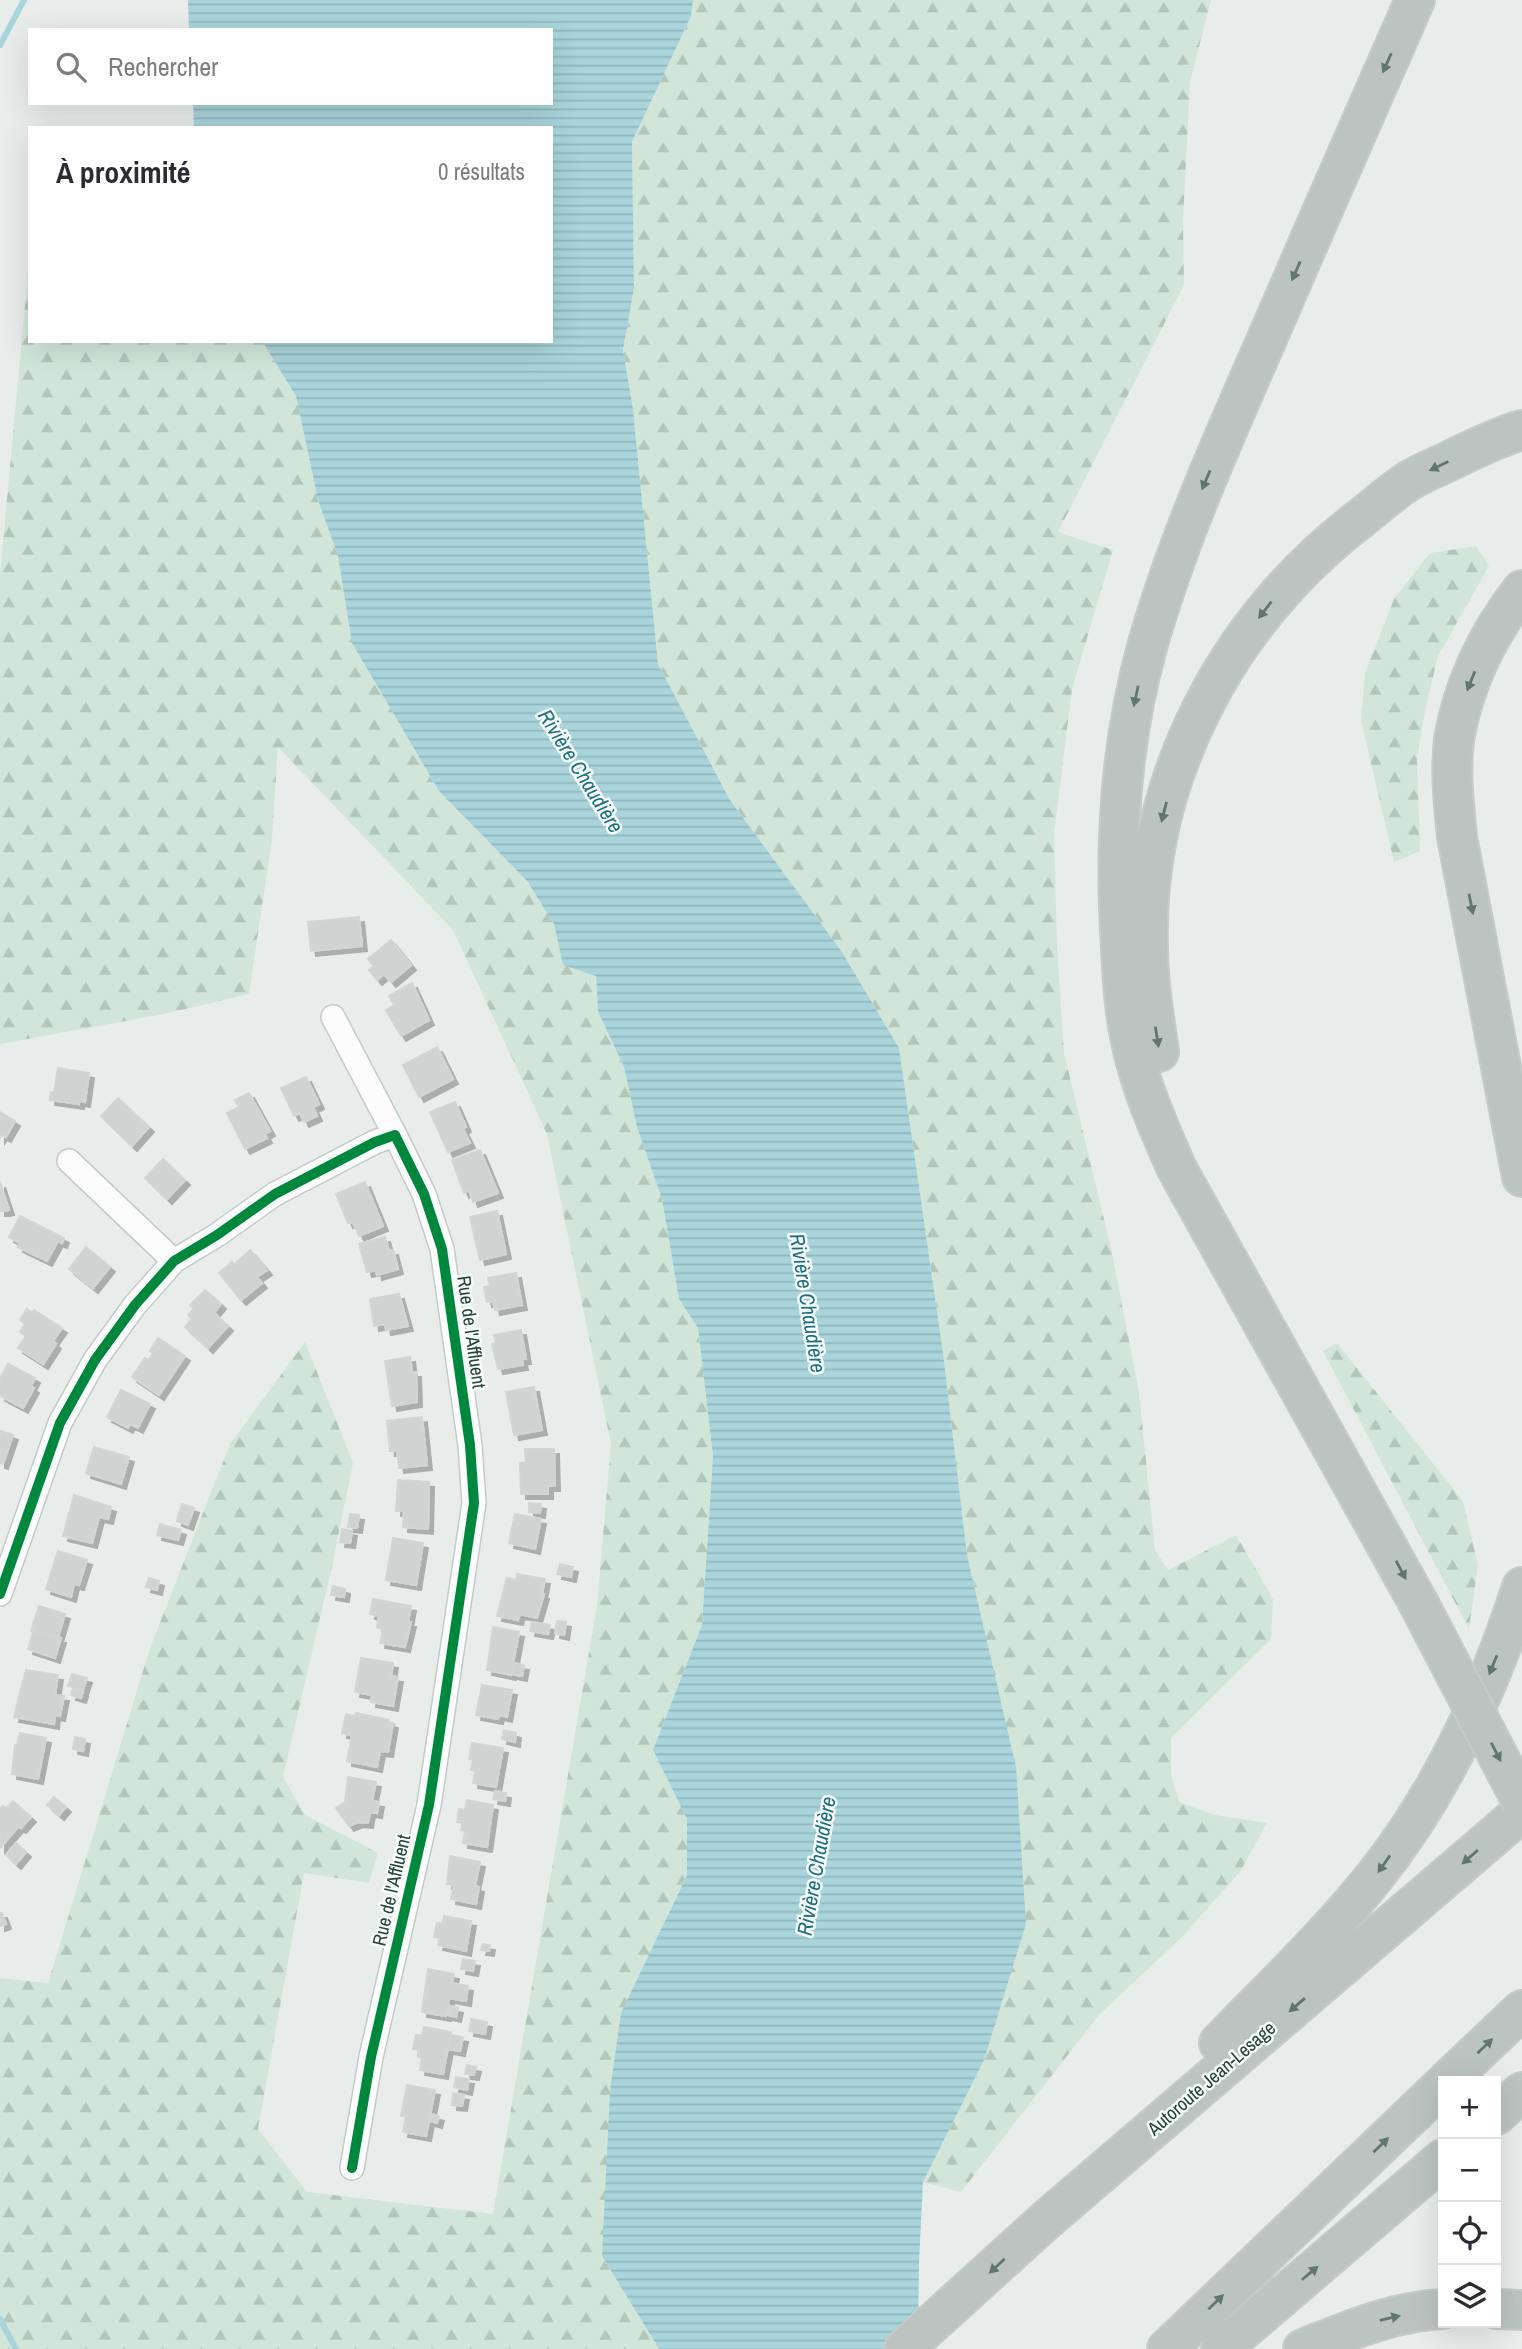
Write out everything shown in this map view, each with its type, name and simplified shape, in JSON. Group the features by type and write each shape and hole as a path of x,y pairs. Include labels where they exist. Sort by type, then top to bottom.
{"highway":[{"path":"1415,0 1186,527 1163,595 1146,650 1133,710 1119,830 1118,890 1128,1021 1140,1076 1177,1169 1382,1536 1522,1802"},
{"path":"1382,1536 1191,1151 1173,1106 1161,1064 1152,1004 1147,945 1151,883 1162,815 1199,712 1231,656 1269,604 1327,544 1408,482 1511,433"},
{"path":"1511,604 1463,701 1454,742 1453,788 1457,837 1522,1177"},
{"path":"1045,2221 1317,1942 1376,1875 1422,1808 1457,1747 1492,1668 1520,1588"},
{"name":"Autoroute Jean-Lesage","path":"904,2349 1045,2221 1522,1812"},
{"path":"1452,2076 1522,2010"},
{"path":"1167,2349 1438,2090"},
{"path":"1501,2111 1522,2092"},
{"path":"1221,2349 1438,2164"},
{"path":"1303,2349 1367,2323 1438,2309"},
{"path":"1501,2309 1522,2310"}],"street":[{"name":"Rue de l'Affluent","path":"333,1017 424,1194 442,1249 470,1445 474,1503 429,1805 371,2057 352,2168"},
{"path":"0,1594 60,1423 95,1360 135,1304 174,1261 217,1235 275,1194 375,1142 395,1135"},
{"path":"69,1161 174,1261"}],"green space":[{"path":"693,0 1211,0 1190,82 1183,221 1184,285 1058,532 1113,550 1072,689 1054,833 1057,943 1064,1053 1111,1248 1139,1392 1155,1550 1168,1570 1236,1535 1273,1599 1271,1639 1171,1738 1171,1774 1179,1802 1215,1815 1267,1823 1240,1872 1182,1937 1099,2015 961,2192 923,2182 984,2060 982,1619 967,1556 943,1353 899,1048 842,952 730,800 658,664 633,409 623,350 634,288 632,142 691,16"},
{"path":"28,272 28,343 263,343 296,396 318,500 338,556 353,643 439,791 527,881 554,924 563,964 596,976 598,1013 624,1067 637,1127 662,1199 679,1299 698,1328 713,1456 702,1625 653,1750 687,1819 687,1875 667,1915 602,2256 659,2349 0,2349 0,1978 48,1983 150,1648 230,1444 305,1342 353,1463 283,1777 305,1815 378,1853 369,1883 304,1873 258,2129 307,2192 493,2214 597,1605 611,1444 547,1134 453,930 278,747 272,839 249,994 164,1014 0,1044 0,574"},
{"path":"1476,546 1489,566 1438,656 1426,706 1417,757 1420,851 1394,862 1361,720 1365,673 1394,599 1430,553"},
{"path":"1337,1343 1463,1501 1478,1565 1469,1629 1323,1351"}],"water":[{"name":"Rivière Chaudière","path":"188,0 693,0 691,16 632,142 634,288 623,350 633,409 658,664 730,800 842,952 899,1048 943,1353 967,1555 1016,1767 1026,1924 984,2060 923,2182 918,2349 659,2349 602,2256 610,2091 621,2013 687,1875 687,1819 653,1750 702,1625 713,1456 698,1328 679,1299 662,1199 637,1127 624,1067 598,1012 596,976 563,965 554,924 527,881 439,791 352,643 338,556 318,500 296,396 263,343 553,343 553,126 194,126 193,105 553,105 553,28 189,28"}],"building":[{"path":"359,917 362,946 311,951 308,922"},
{"path":"391,940 411,965 391,982 384,974 377,980 369,970 374,966 368,959"},
{"path":"412,983 429,1020 401,1036 386,1010 394,1005 389,996"},
{"path":"437,1047 453,1079 419,1097 403,1065"},
{"path":"58,1068 89,1073 85,1102 79,1101 79,1104 50,1100 51,1092 54,1093"},
{"path":"306,1077 319,1104 313,1107 317,1116 304,1122 300,1113 294,1116 281,1088"},
{"path":"249,1093 270,1131 265,1134 267,1138 245,1149 227,1113 239,1107 235,1100"},
{"path":"118,1098 149,1127 132,1146 101,1116"},
{"path":"455,1102 470,1143 448,1152 430,1112"},
{"path":"0,1112 15,1121 6,1137 2,1135 0,1138"},
{"path":"480,1150 498,1193 473,1202 469,1190 464,1193 452,1160"},
{"path":"163,1159 185,1180 167,1199 145,1178"},
{"path":"0,1182 9,1210 5,1211 0,1211"},
{"path":"365,1182 383,1226 359,1236 353,1222 348,1223 336,1194"},
{"path":"497,1211 506,1254 480,1260 470,1217"},
{"path":"20,1216 64,1238 62,1243 58,1241 47,1261 18,1247 20,1243 9,1237"},
{"path":"385,1237 389,1251 393,1250 398,1269 377,1275 376,1270 367,1272 359,1244"},
{"path":"86,1247 110,1267 93,1288 69,1269"},
{"path":"250,1250 267,1270 257,1277 262,1283 241,1300 219,1273 232,1262 234,1265"},
{"path":"516,1273 522,1305 495,1310 493,1301 487,1302 484,1287 490,1286 488,1278"},
{"path":"205,1290 221,1304 214,1313 228,1326 208,1348 185,1327 192,1319 188,1315 194,1309 190,1305"},
{"path":"399,1294 408,1326 386,1330 385,1324 374,1326 370,1299"},
{"path":"27,1309 33,1313 34,1310 62,1328 53,1341 56,1344 43,1364 18,1348 26,1336 20,1332 25,1324 20,1320"},
{"path":"521,1330 526,1359 522,1359 523,1365 498,1369 492,1344 496,1343 494,1335"},
{"path":"158,1338 185,1356 159,1395 132,1377 145,1358 148,1360 153,1353 150,1351"},
{"path":"410,1357 412,1372 416,1372 417,1402 392,1406 385,1361"},
{"path":"8,1364 35,1378 31,1386 34,1388 23,1408 0,1396 0,1379"},
{"path":"534,1387 542,1430 514,1435 506,1392"},
{"path":"121,1390 150,1404 138,1428 130,1424 128,1428 107,1417"},
{"path":"422,1417 427,1465 399,1468 397,1450 390,1451 387,1421"},
{"path":"0,1431 13,1435 3,1464 0,1463"},
{"path":"94,1447 129,1457 121,1484 86,1473"},
{"path":"525,1449 554,1449 555,1486 548,1486 548,1494 521,1494 520,1463 526,1463"},
{"path":"398,1480 429,1482 428,1529 403,1527 404,1511 396,1511"},
{"path":"74,1495 111,1507 108,1519 99,1517 92,1543 63,1536"},
{"path":"529,1503 541,1504 540,1513 529,1512"},
{"path":"182,1504 194,1508 188,1525 177,1521"},
{"path":"350,1514 359,1515 357,1528 348,1527"},
{"path":"515,1514 541,1519 535,1549 509,1543"},
{"path":"160,1524 181,1530 178,1540 157,1535"},
{"path":"342,1529 352,1531 350,1543 340,1542"},
{"path":"393,1538 423,1543 416,1585 386,1580"},
{"path":"58,1551 87,1560 79,1585 74,1584 71,1597 46,1589"},
{"path":"560,1564 573,1567 571,1577 557,1574"},
{"path":"517,1574 545,1579 537,1618 520,1614 518,1620 497,1616 507,1578 516,1580"},
{"path":"149,1578 159,1581 157,1590 146,1587"},
{"path":"333,1586 345,1589 344,1597 331,1595"},
{"path":"373,1599 411,1606 408,1622 411,1622 405,1647 380,1643 383,1629 377,1627 379,1616 370,1614"},
{"path":"39,1606 65,1614 58,1637 31,1631"},
{"path":"557,1621 566,1622 564,1635 555,1633"},
{"path":"532,1622 550,1625 548,1634 530,1631"},
{"path":"493,1627 519,1632 511,1675 487,1670"},
{"path":"33,1632 61,1638 55,1658 28,1649"},
{"path":"361,1658 393,1663 391,1676 398,1677 393,1706 371,1702 372,1695 355,1692"},
{"path":"514,1663 524,1665 522,1676 512,1674"},
{"path":"26,1670 58,1675 55,1695 64,1696 60,1716 55,1715 54,1724 14,1717"},
{"path":"72,1674 87,1678 83,1690 68,1686"},
{"path":"482,1685 512,1690 507,1717 499,1715 498,1719 476,1715"},
{"path":"73,1688 83,1692 81,1698 71,1695"},
{"path":"356,1713 393,1723 388,1752 380,1751 377,1767 347,1761 352,1735 342,1733 346,1714 355,1716"},
{"path":"504,1730 516,1733 515,1742 502,1739"},
{"path":"20,1733 46,1738 38,1779 12,1774 15,1745"},
{"path":"75,1737 85,1739 83,1751 73,1749"},
{"path":"472,1743 503,1748 496,1787 473,1783 473,1759 469,1759"},
{"path":"348,1777 376,1782 372,1801 379,1802 377,1813 370,1812 368,1823 358,1822 349,1826 336,1808 345,1802"},
{"path":"495,1791 506,1793 505,1801 493,1799"},
{"path":"54,1797 66,1807 59,1815 47,1805"},
{"path":"467,1800 493,1805 487,1847 463,1843 463,1823 457,1822 459,1809 465,1810"},
{"path":"13,1801 31,1817 21,1828 19,1826 0,1848 0,1809 3,1806 6,1809"},
{"path":"16,1843 26,1852 16,1864 6,1855"},
{"path":"450,1856 480,1862 475,1886 479,1887 476,1904 451,1899 454,1885 447,1884"},
{"path":"0,1913 6,1924 0,1926"},
{"path":"444,1916 471,1921 466,1951 438,1945 440,1938 434,1937 437,1923 442,1924"},
{"path":"483,1944 490,1945 489,1951 481,1950"},
{"path":"463,1959 475,1961 473,1971 461,1969"},
{"path":"428,1969 454,1974 452,1983 468,1986 466,2001 449,1998 446,2016 422,2012"},
{"path":"450,2006 458,2008 456,2017 448,2015"},
{"path":"471,2019 487,2022 485,2034 469,2031"},
{"path":"424,2027 451,2032 443,2074 420,2070 422,2058 418,2057 419,2050 413,2049 416,2035 422,2036"},
{"path":"451,2035 463,2037 460,2051 448,2049"},
{"path":"467,2065 476,2067 474,2075 465,2074"},
{"path":"456,2077 469,2079 467,2090 454,2087"},
{"path":"407,2085 435,2090 426,2136 403,2132 406,2116 401,2116"},
{"path":"453,2093 464,2095 462,2106 452,2105"},
{"path":"431,2114 439,2116 437,2123 430,2121"}],"waterway":[{"path":"0,45 24,0"},
{"path":"0,2319 16,2349"}],"cycle path":[{"path":"0,1594 60,1423 95,1360 135,1305 174,1261 217,1235 275,1194 375,1142 395,1135 424,1194 442,1249 470,1445 474,1503 429,1805 371,2057 352,2168"}]}
